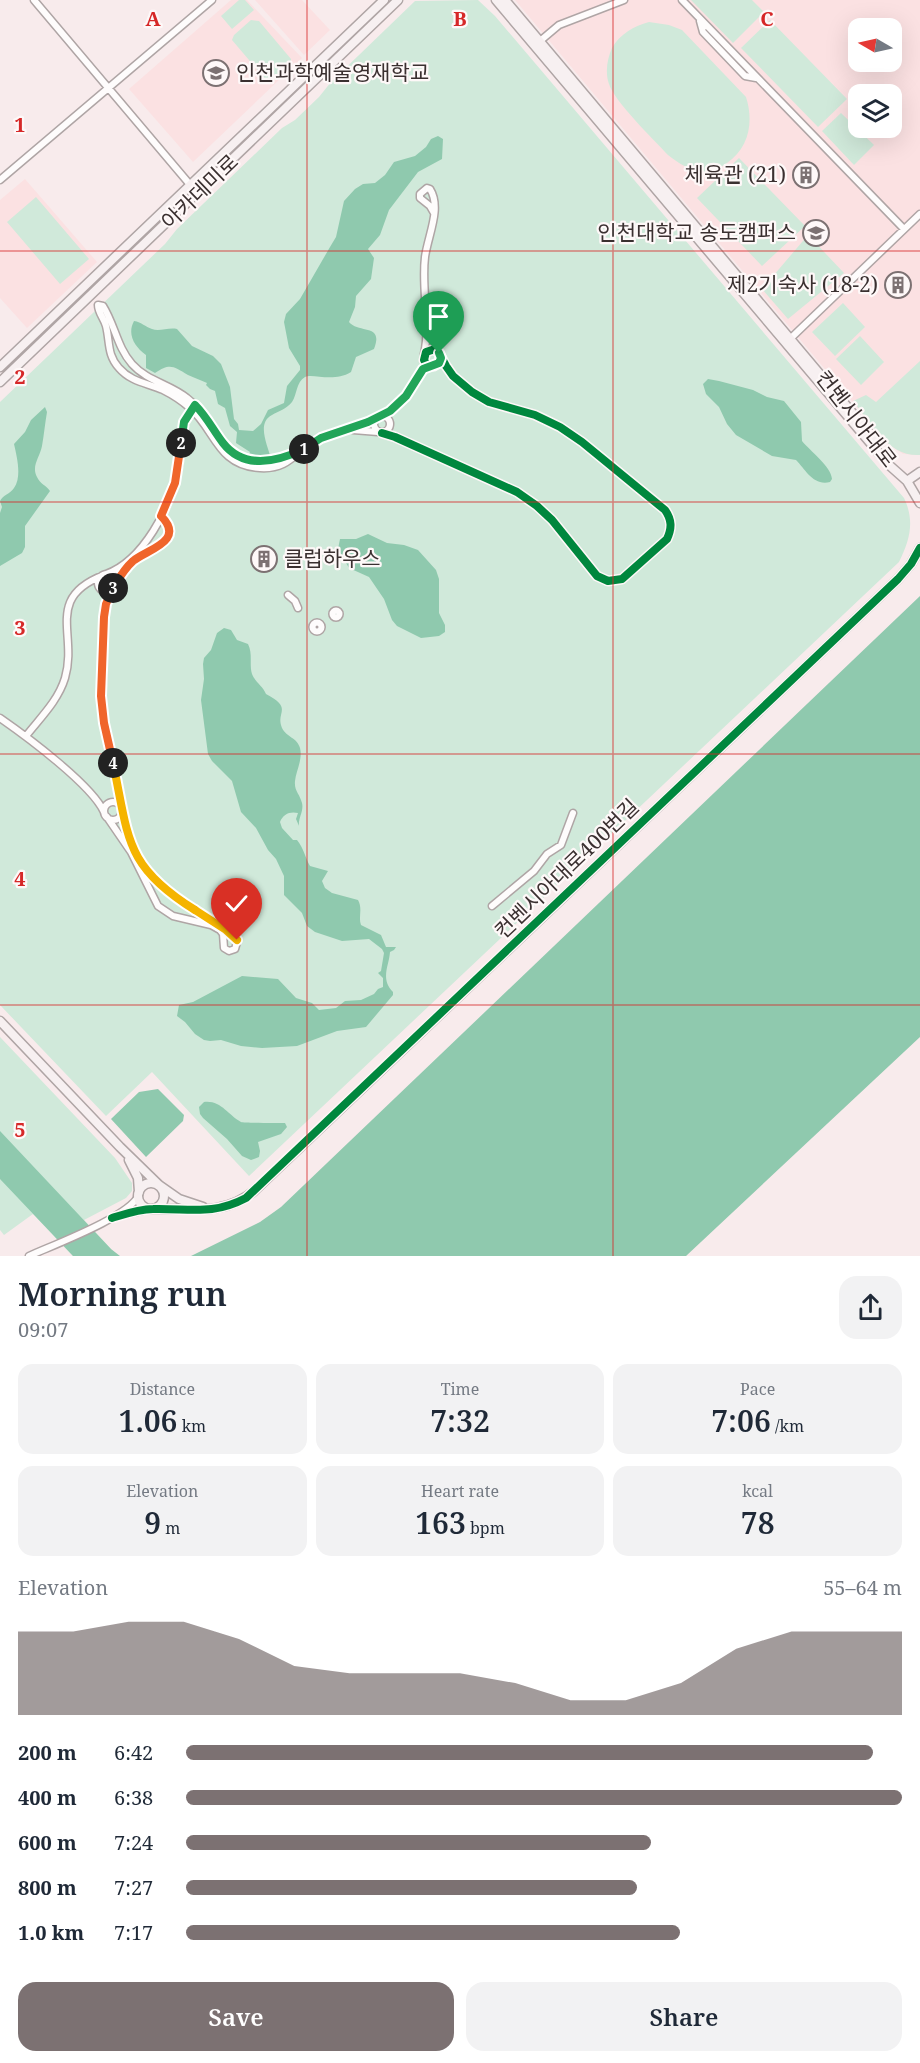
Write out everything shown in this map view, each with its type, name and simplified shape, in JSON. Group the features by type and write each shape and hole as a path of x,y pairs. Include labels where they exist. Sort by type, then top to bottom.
{"main road":[{"name":"아카데미로","path":"0,367 384,0"},
{"name":"아카데미로","path":"0,382 398,0"},
{"name":"컨벤시아대로","path":"496,0 898,473"},
{"name":"컨벤시아대로","path":"505,0 791,338 879,444 898,473"},
{"path":"907,481 920,472"},
{"path":"898,473 907,481 920,503"},
{"name":"컨벤시아대로400번길","path":"213,1208 229,1206 246,1198 254,1191 890,587 911,564 920,548"},
{"path":"0,1021 159,1185 183,1202 213,1208"},
{"path":"120,1147 139,1182 141,1204 151,1209 197,1211 213,1208"},
{"path":"139,1193 148,1183 159,1185 164,1192 163,1200 158,1207 151,1209"}],"street":[{"path":"34,0 198,194"},
{"path":"0,180 212,0"},
{"path":"540,41 559,25 624,0"},
{"path":"682,0 904,229"},
{"path":"419,375 428,329 424,296 424,268 434,213"},
{"path":"791,338 920,214"},
{"path":"194,407 173,395 132,380 123,373 109,351 107,329 98,305 103,306 109,315 120,346 132,364 146,376 177,390 208,419 227,448 252,464 273,464 321,438 347,430 390,411 406,396 423,369 440,361 439,353"},
{"path":"378,417 374,427 380,432 395,436 506,486 527,498 552,519 593,572 604,580 617,580 627,576 667,539 671,527 665,510 582,442 548,421 481,398 459,381 446,366 428,329"},
{"path":"109,351 120,346"},
{"path":"424,356 431,349 439,353"},
{"path":"424,356 425,363 446,366"},
{"path":"123,373 132,364"},
{"path":"26,736 51,704 64,681 68,658 66,614 72,598 87,582 119,568 132,558 149,536 161,516 175,483 184,422 194,407"},
{"path":"390,411 390,427 395,436"},
{"path":"378,417 389,419"},
{"path":"347,430 387,432 390,427"},
{"path":"0,718 26,736 104,805 106,815 131,852 158,906 180,919 216,927 223,934 224,948 229,951 235,949 237,942 232,934 166,890 149,874 130,842 121,810 104,723 101,696 103,624 108,601 114,587 131,563 167,540 169,528 161,516"},
{"path":"105,574 114,577 114,587"},
{"path":"105,574 98,581 108,601"},
{"path":"87,582 95,582 101,589 109,591 114,587"},
{"path":"288,595 295,601 298,608"},
{"path":"104,805 118,800 119,795"},
{"path":"106,815 116,819 120,815 119,805 114,802"},
{"path":"492,906 534,872 547,854 561,845 573,813"},
{"path":"112,1218 130,1206 139,1193"},
{"path":"29,1256 112,1218 151,1209"}],"shaded area":[{"name":"인천과학예술영재학교","path":"231,0 247,0 302,58 193,162 129,89"},
{"path":"239,0 245,0 254,10 232,29 221,16"},
{"path":"255,0 302,0 330,30 304,55"},
{"path":"478,0 495,16 904,498 910,530 899,562 249,1176 152,1072 106,1116 0,1005 0,402 282,128 295,120 319,97 331,82 415,1"},
{"name":"인천대학교 송도캠퍼스","path":"515,0 920,0 920,455 903,454 887,443"},
{"path":"691,0 752,0 764,12 733,43"},
{"path":"251,20 259,21 291,59 291,65 272,81 266,80 232,40 234,35"},
{"path":"770,20 847,99 818,127 741,48"},
{"path":"649,22 682,30 746,97 750,116 745,142 734,157 717,169 705,172 690,169 668,155 626,110 612,91 607,66 612,48 628,31"},
{"path":"841,113 848,120 848,138 867,138 874,145 854,165 822,131"},
{"path":"438,136 443,139 442,159 418,172 389,210 380,235 368,249 374,258 371,279 356,296 355,307 349,322 353,326 373,332 376,336 374,349 356,357 351,372 344,375 309,376 302,379 292,402 272,415 265,423 264,435 271,459 248,457 250,452 236,443 237,432 230,426 225,408 218,404 215,391 206,385 207,383 172,367 155,373 146,368 146,355 135,344 132,335 134,321 155,330 177,329 192,346 213,356 221,364 230,387 234,419 239,430 253,431 261,424 268,410 284,403 287,386 300,370 289,348 284,322 286,314 300,299 336,237 344,201 363,184 375,183 385,175 394,162 415,156 426,147 431,139"},
{"path":"739,158 805,226 762,266 697,198"},
{"path":"25,179 97,262 27,328 0,298 0,200"},
{"path":"36,197 89,259 60,284 7,222"},
{"path":"808,235 844,273 788,319 762,289"},
{"path":"843,303 865,327 835,356 812,332"},
{"path":"860,336 884,362 861,385 836,359"},
{"path":"920,361 920,455 909,454 889,445 853,401 866,395 876,402"},
{"path":"708,379 753,390 767,397 784,401 801,422 802,441 831,474 830,482 819,482 796,460 772,456 736,435 727,424 719,407 706,394 703,384"},
{"path":"45,407 47,412 43,442 35,465 35,473 50,491 25,526 25,547 22,553 0,566 2,507 0,501 11,492 18,478 14,444 25,432 31,420"},
{"path":"368,534 387,543 418,550 436,570 439,579 439,613 445,625 445,632 439,636 421,638 397,626 392,620 384,599 369,577 349,568 338,549 340,539 356,539"},
{"path":"920,596 920,1037 686,1256 191,1256 260,1222 281,1207"},
{"path":"224,628 231,630 237,640 248,644 253,677 266,694 282,707 280,722 282,728 300,748 301,756 295,784 302,806 299,826 296,819 298,813 292,812 281,819 282,828 293,840 297,840 310,866 328,871 322,881 325,888 332,893 358,900 361,925 381,935 386,947 396,947 390,952 386,972 387,982 393,995 366,1027 337,1031 297,1046 262,1048 241,1046 221,1040 204,1040 177,1016 179,1005 193,1002 242,976 278,979 296,998 312,1003 319,1010 336,1008 345,1001 361,1000 383,987 383,978 378,973 381,971 384,953 382,949 369,939 342,941 315,932 307,926 302,913 284,895 284,876 276,859 268,850 256,828 241,812 232,781 208,754 201,700 204,679 203,664 217,633"},
{"path":"0,1037 115,1158 132,1183 132,1191 126,1198 84,1220 111,1249 73,1256 33,1214 4,1235 0,1230"},
{"path":"158,1089 184,1115 183,1121 146,1157 111,1119 139,1092"},
{"path":"204,1102 215,1103 241,1122 285,1123 287,1127 281,1134 258,1142 259,1157 251,1160 242,1156 203,1118 199,1107"},
{"path":"0,1131 120,1256 73,1256 0,1179"}],"cycle path":[{"path":"382,433 517,492 552,520 597,576 608,581 622,579 667,539 671,524 665,510 582,442 560,427 535,415 489,402 472,392 453,376 439,353 435,349 426,352 424,360 427,365 434,366 440,361 440,355"},
{"path":"112,1218 148,1209 211,1209 234,1204 246,1198 898,579 911,564 920,548"}],"place":[{"name":"인천과학예술영재학교","path":"216,73"},
{"name":"체육관 (21)","path":"806,175"},
{"name":"인천대학교 송도캠퍼스","path":"816,233"},
{"name":"제2기숙사 (18-2)","path":"898,285"},
{"name":"클럽하우스","path":"264,559"}],"route":[{"path":"237,940 234,935 182,902 157,882 139,860 128,837 102,709 103,624 106,604 126,568 141,555 165,543 168,537 168,525 161,516 175,483 184,422 195,405 208,419 227,448 252,461 266,462 281,459 330,434 376,419 390,411 406,396 423,369 439,363 441,358 439,353"}]}
